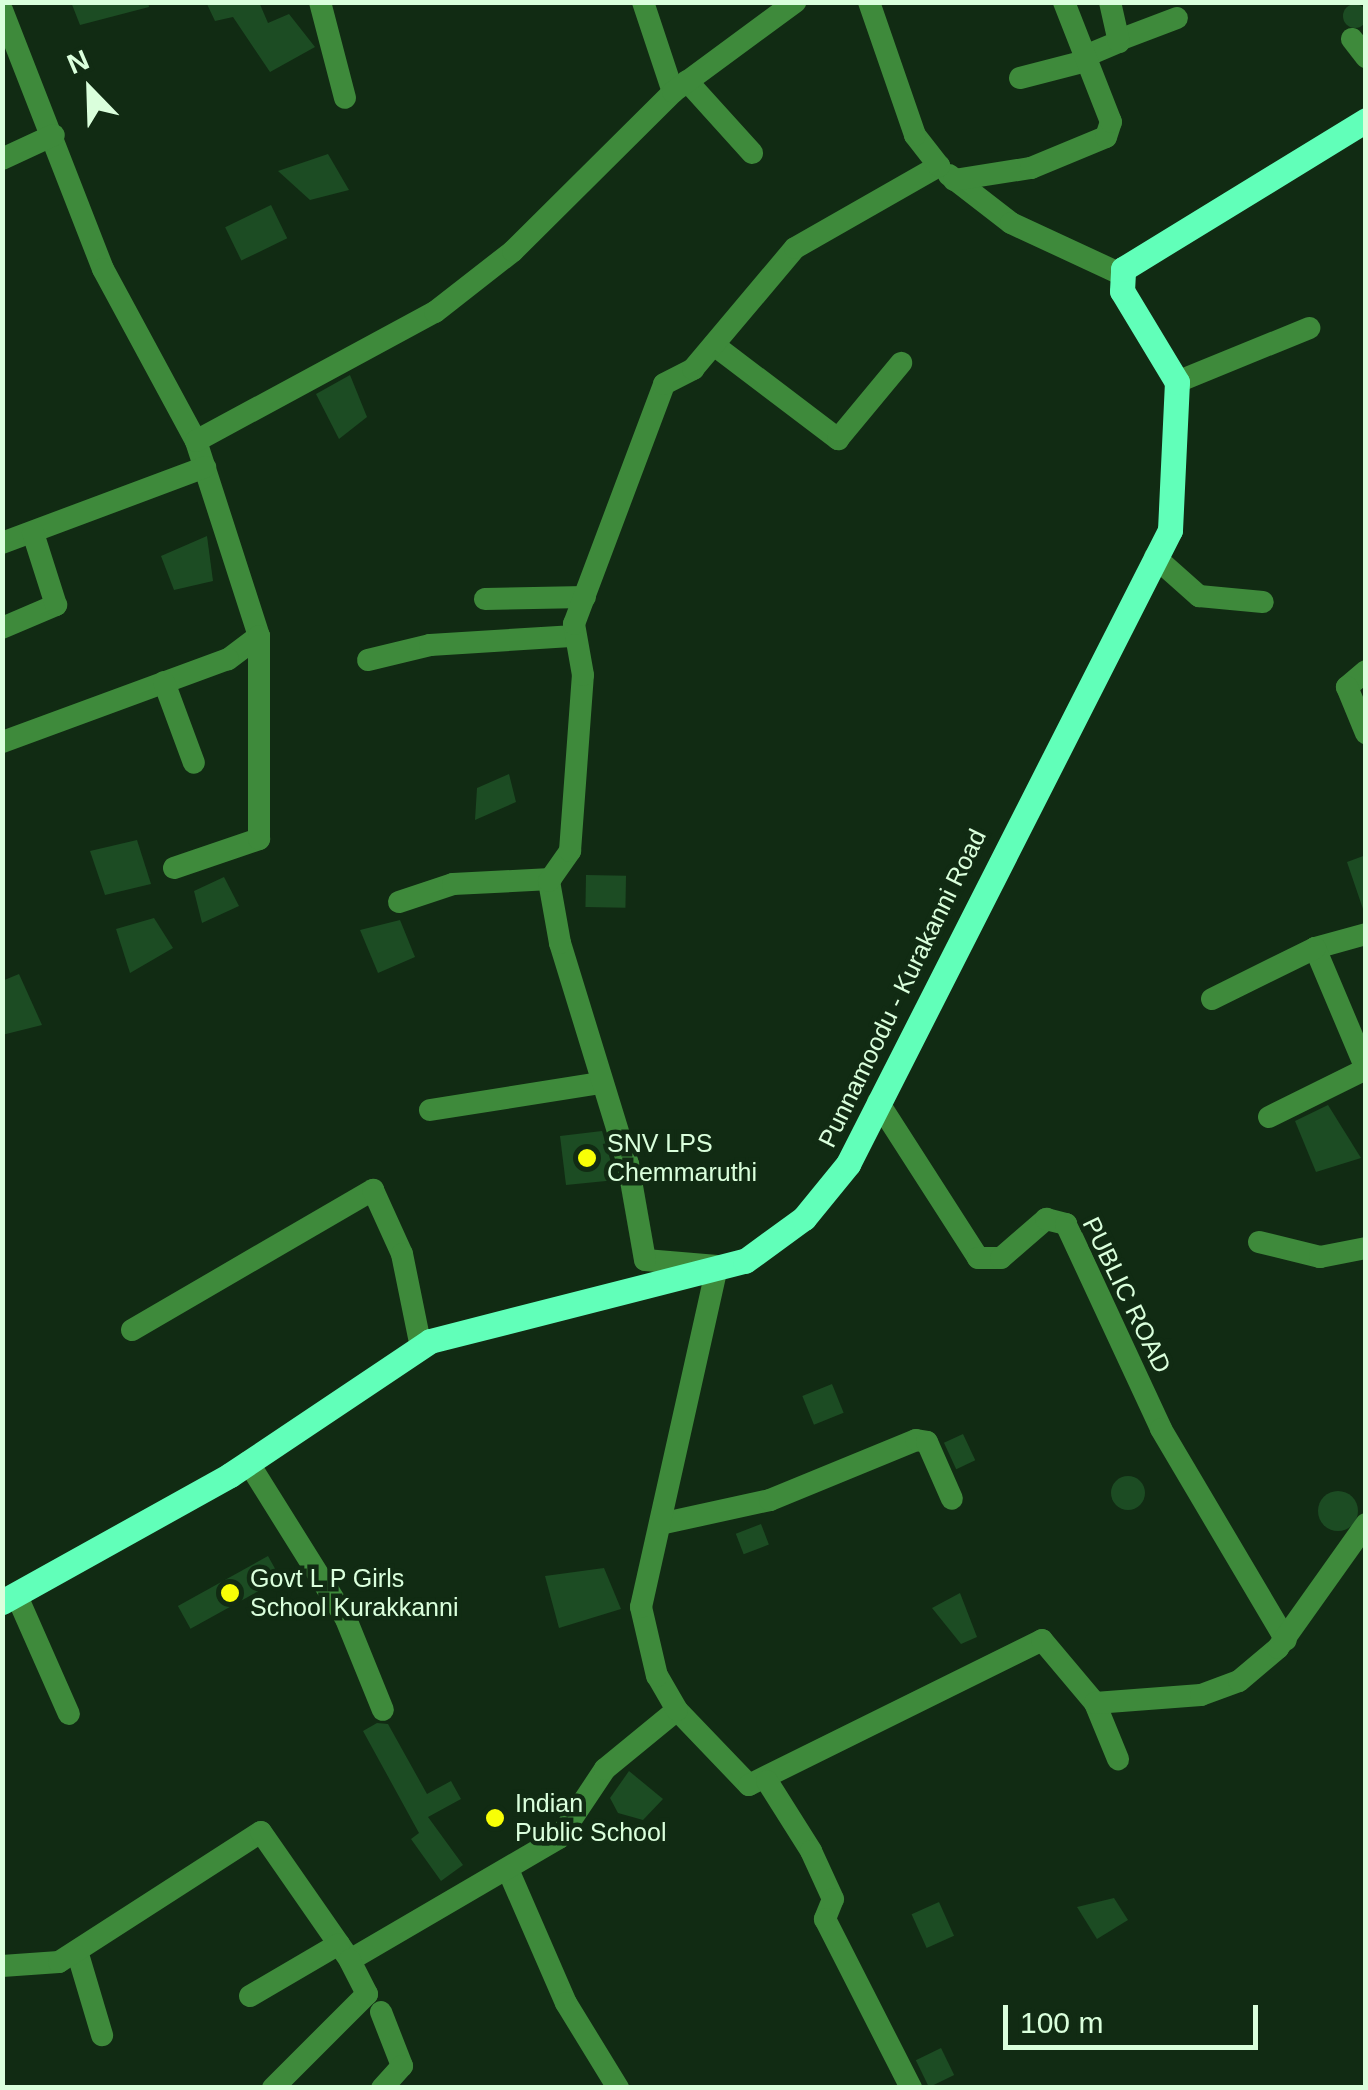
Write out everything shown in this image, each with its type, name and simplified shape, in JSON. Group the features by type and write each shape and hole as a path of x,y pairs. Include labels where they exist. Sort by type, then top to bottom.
{"main road":[{"path":"1121,274 1164,237 1363,129"},
{"name":"Punnamoodu - Kurakanni Road","path":"9,1598 248,1462 421,1347 765,1252 804,1218 843,1173 1155,557 1176,496 1176,382 1121,274"}],"street":[{"path":"320,2 345,98"},
{"path":"643,2 680,87 752,153"},
{"path":"196,440 435,312 513,251 680,87 795,2"},
{"path":"869,2 915,135 946,173 1011,224 1121,274"},
{"path":"399,902 453,884 551,879 565,867 572,834 583,674 575,636 584,596 664,384 714,345 795,248 946,173 1031,168 1100,143 1111,122 1082,59 1064,2"},
{"path":"1110,2 1119,40"},
{"path":"4,5 103,270 196,440 259,636 259,839 174,868"},
{"path":"1020,78 1082,59 1177,18"},
{"path":"2,159 54,135"},
{"path":"1176,382 1309,328"},
{"path":"714,345 838,439 902,363"},
{"path":"2,543 205,466"},
{"path":"2,628 56,606 33,533"},
{"path":"1155,557 1199,596 1264,602"},
{"path":"485,599 584,596"},
{"path":"2,742 228,659 259,636"},
{"path":"368,660 430,646 575,636"},
{"path":"1366,671 1347,686 1366,733"},
{"path":"164,682 194,764"},
{"path":"551,879 560,943 601,1082 644,1260 717,1266 641,1608 657,1676 678,1710 730,1774 749,1786 767,1781 1042,1640 1095,1703 1118,1759"},
{"path":"1212,999 1315,948 1366,934"},
{"path":"1269,1117 1366,1069 1315,948"},
{"path":"430,1110 601,1082"},
{"name":"PUBLIC ROAD","path":"878,1102 978,1258 1002,1258 1046,1219 1066,1224 1161,1429 1286,1640"},
{"path":"132,1330 373,1190 402,1254 421,1347"},
{"path":"1259,1242 1320,1257 1366,1248"},
{"path":"660,1524 770,1500 916,1440 927,1442 952,1499"},
{"path":"248,1462 346,1619 383,1710"},
{"path":"1095,1703 1222,1689 1286,1640 1366,1524"},
{"path":"9,1598 69,1714"},
{"path":"250,1996 510,1872 560,1838 606,1769 678,1710"},
{"path":"767,1781 811,1852 833,1899 825,1919 911,2088"},
{"path":"2,1966 59,1962 261,1832 379,2010 402,2066 382,2088"},
{"path":"510,1872 566,2003 618,2088"},
{"path":"77,1951 102,2035"},
{"path":"274,2088 379,2010"}],"building":[{"path":"71,2 148,2 149,7 80,25"},
{"path":"206,2 259,2 268,23 289,14 315,47 270,72 233,17 215,21"},
{"path":"1350,4 1360,4 1367,16 1360,28 1350,28 1343,21 1343,11"},
{"path":"328,154 349,190 310,200 278,171"},
{"path":"271,205 287,238 241,261 225,227"},
{"path":"350,375 367,417 339,439 316,394"},
{"path":"207,536 213,581 174,590 161,556"},
{"path":"509,774 516,802 475,820 477,788"},
{"path":"137,840 151,884 105,895 90,851"},
{"path":"1366,855 1366,909 1363,909 1347,862"},
{"path":"586,875 626,876 625,908 585,907"},
{"path":"224,877 239,906 202,923 194,891"},
{"path":"154,918 173,948 130,973 116,929"},
{"path":"400,920 415,957 378,973 360,930"},
{"path":"19,974 42,1025 2,1035 2,981"},
{"path":"1328,1105 1361,1158 1316,1172 1295,1121"},
{"name":"SNV LPS Chemmaruthi","path":"602,1131 616,1180 566,1185 560,1136"},
{"path":"832,1384 844,1413 814,1425 802,1396"},
{"path":"963,1434 975,1460 956,1469 944,1443"},
{"path":"1128,1476 1140,1481 1145,1493 1140,1505 1128,1510 1116,1505 1111,1493 1116,1481"},
{"path":"1338,1491 1352,1497 1358,1511 1352,1525 1338,1531 1324,1525 1318,1511 1324,1497"},
{"path":"761,1524 769,1545 744,1554 736,1534"},
{"name":"Govt L P Girls School Kurakkanni","path":"268,1556 281,1579 191,1629 178,1606"},
{"path":"604,1568 621,1609 559,1628 545,1576"},
{"path":"960,1593 977,1637 961,1644 932,1608"},
{"path":"377,1723 388,1724 427,1794 451,1781 461,1799 428,1817 463,1865 441,1881 411,1839 419,1833 363,1731"},
{"path":"629,1771 663,1799 643,1820 618,1813 610,1798"},
{"path":"1114,1898 1128,1920 1097,1939 1077,1907"},
{"path":"939,1902 954,1936 927,1948 912,1914"},
{"path":"941,2048 954,2075 929,2087 916,2060"}],"place":[{"name":"SNV LPS Chemmaruthi","path":"587,1158"},
{"name":"Govt L P Girls School Kurakkanni","path":"230,1593"},
{"name":"Indian Public School","path":"495,1818"}]}
